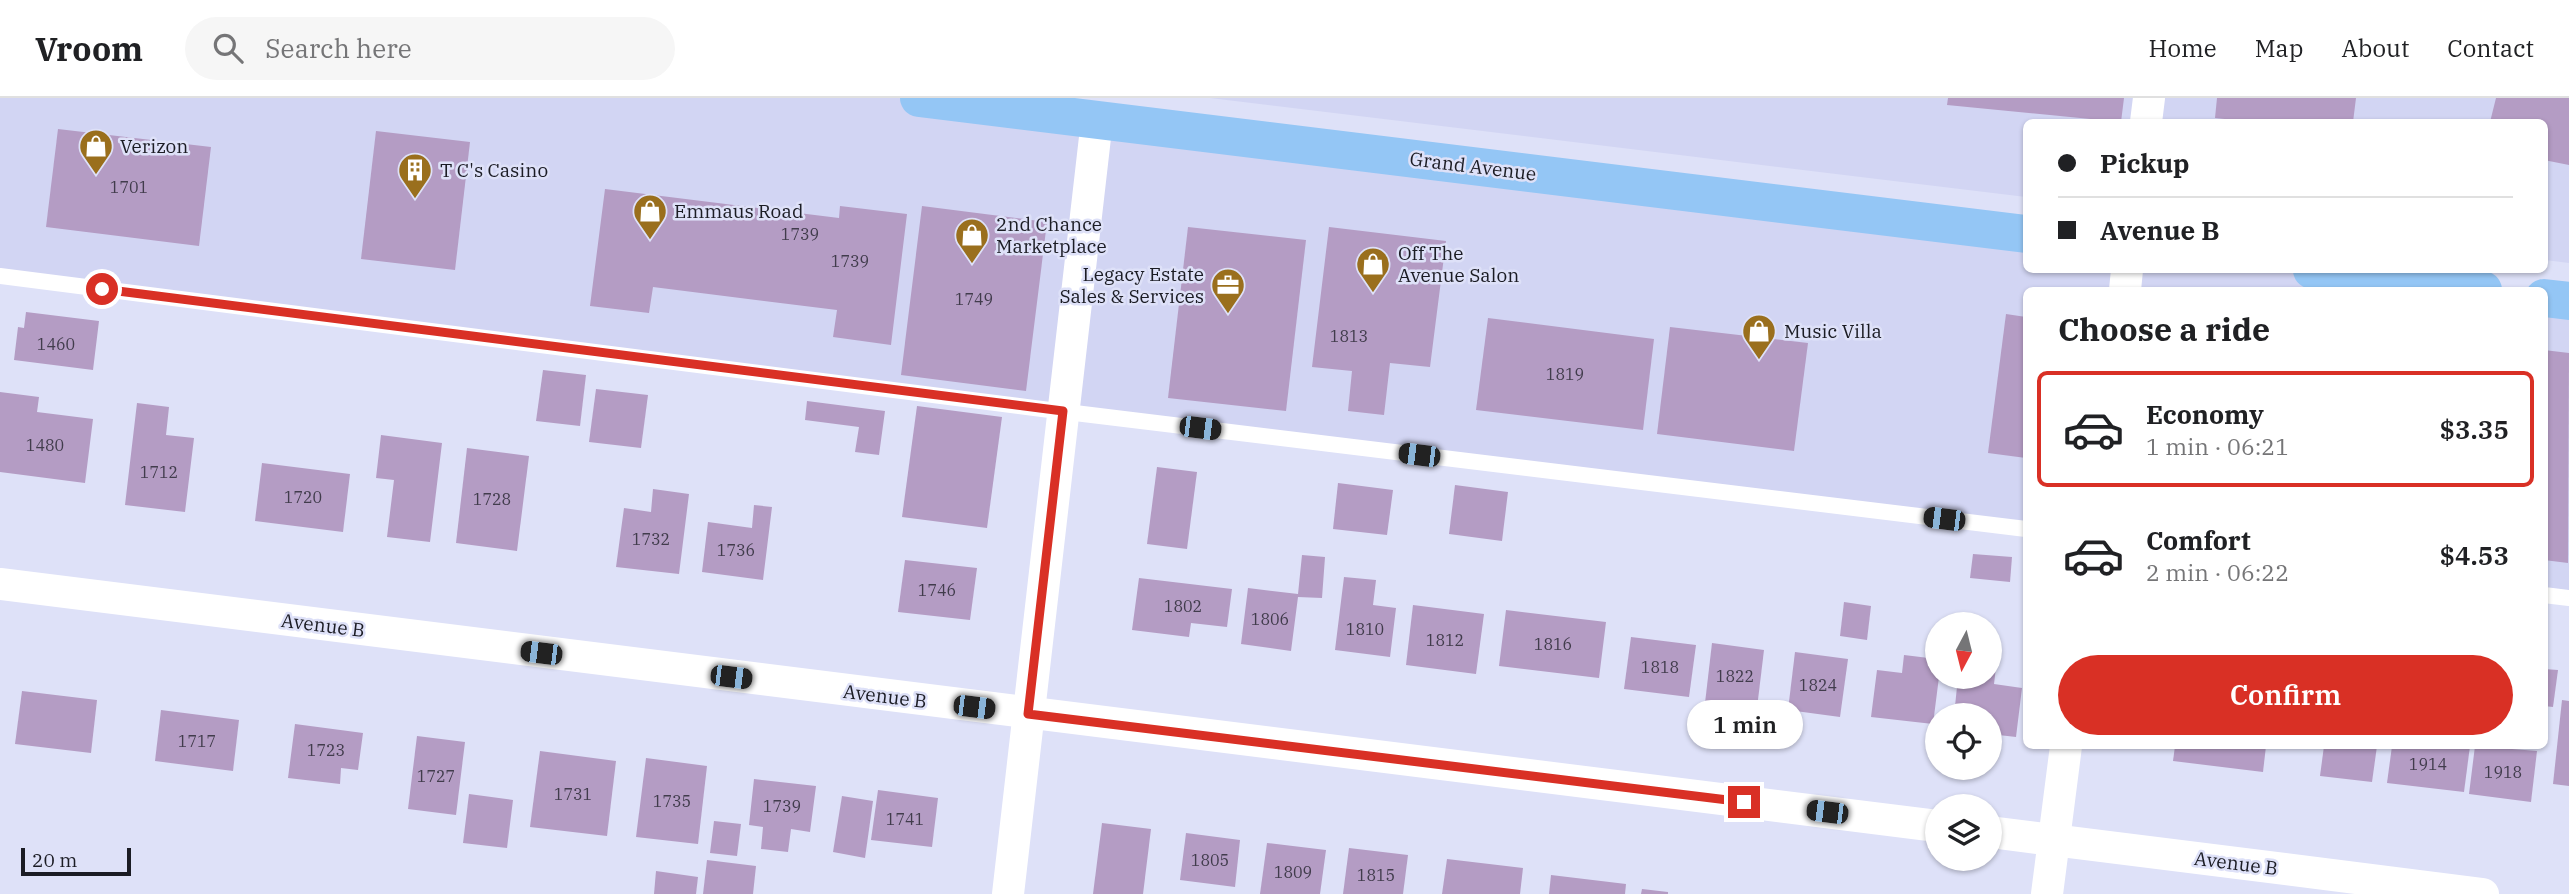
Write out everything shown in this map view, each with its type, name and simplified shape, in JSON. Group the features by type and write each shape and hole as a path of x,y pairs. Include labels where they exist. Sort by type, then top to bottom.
{"main road":[{"name":"Grand Avenue","path":"919,98 1040,106 1097,120 2023,234"},
{"path":"2338,273 2457,287"},
{"path":"2548,298 2569,301"}],"street":[{"path":"2146,119 2149,98"},
{"path":"1008,894 1097,120"},
{"name":"Avenue B","path":"0,584 1925,825"},
{"path":"2047,894 2066,749"},
{"name":"Avenue B","path":"2002,834 2483,894"}],"lane":[{"path":"0,276 1063,411 2023,529"},
{"path":"2548,595 2569,598"}],"shaded area":[{"path":"0,98 919,98 2023,234 2023,273 2338,273 2457,287 2023,287 2023,529 0,277"},
{"path":"1210,98 2569,98 2569,263 2548,260 2548,119 2023,119 2023,197"},
{"path":"2548,298 2569,301 2569,598 2548,595"}],"building":[{"path":"1948,98 2124,98 2121,119 2090,119 1947,105"},
{"path":"2217,98 2356,98 2353,119 2215,118"},
{"path":"2496,98 2569,98 2569,165 2548,161 2548,119 2491,119"},
{"path":"58,129 211,147 199,246 46,227"},
{"name":"T C's Casino","path":"376,131 470,142 455,270 361,259"},
{"path":"605,189 839,218 840,206 907,214 891,345 833,337 837,310 653,287 649,313 590,306"},
{"path":"922,206 1047,222 1026,391 901,375"},
{"path":"1188,227 1306,240 1286,411 1168,398"},
{"path":"1329,227 1446,241 1430,367 1390,363 1384,415 1348,411 1352,371 1312,367"},
{"path":"26,312 99,321 93,370 14,360 18,327 24,328"},
{"path":"2006,314 2023,317 2023,458 1988,453"},
{"path":"1488,318 1654,339 1643,430 1476,410"},
{"path":"1670,327 1808,343 1794,451 1657,434"},
{"path":"2548,350 2569,353 2568,563 2548,560"},
{"path":"543,370 586,375 580,426 536,421"},
{"path":"596,389 648,395 641,448 589,442"},
{"path":"0,392 39,397 37,412 93,419 85,483 0,472"},
{"path":"807,401 885,411 879,455 855,452 859,427 805,420"},
{"path":"137,403 169,407 166,435 194,438 185,512 125,505"},
{"path":"917,406 1002,417 987,528 902,517"},
{"path":"381,435 442,443 430,542 387,537 394,480 376,478"},
{"path":"467,448 529,456 517,551 456,543"},
{"path":"262,463 350,474 343,532 255,521"},
{"path":"1157,467 1197,472 1187,549 1147,544"},
{"path":"1338,483 1393,490 1387,535 1333,529"},
{"path":"1455,485 1508,492 1502,541 1449,534"},
{"path":"653,489 689,494 679,574 616,567 624,508 651,512"},
{"path":"754,505 772,507 763,580 702,572 708,522 752,528"},
{"path":"1973,554 2012,557 2010,582 1970,578"},
{"path":"1302,555 1325,557 1322,598 1298,597 1291,651 1241,644 1248,588 1298,594"},
{"path":"905,560 977,568 970,620 898,612"},
{"path":"1344,577 1376,580 1373,605 1396,608 1390,657 1335,650"},
{"path":"1139,578 1232,589 1227,627 1191,623 1189,637 1132,630"},
{"path":"1844,602 1871,606 1867,640 1840,636"},
{"path":"1413,605 1484,614 1476,674 1406,665"},
{"path":"1506,610 1606,622 1599,678 1499,666"},
{"path":"1631,637 1696,645 1689,697 1624,689"},
{"path":"1712,643 1764,650 1757,708 1705,703"},
{"path":"1795,652 1848,659 1840,717 1788,710"},
{"path":"1904,655 1925,658 1925,690 1937,690 1936,703 1925,703 1925,723 1871,717 1877,670 1902,673"},
{"path":"2548,669 2558,670 2553,707 2548,706"},
{"path":"2002,685 2022,688 2016,737 2002,735 2002,703 1955,703 1957,690 2002,690"},
{"path":"22,691 97,700 91,753 15,744"},
{"path":"2562,700 2569,701 2569,786 2553,784"},
{"path":"161,710 239,720 233,771 155,761"},
{"path":"295,724 363,733 358,770 341,768 340,784 288,778"},
{"path":"417,736 465,742 456,815 408,809"},
{"path":"2175,749 2266,749 2263,772 2173,761"},
{"path":"2324,749 2377,749 2372,782 2320,776"},
{"path":"2392,749 2470,749 2464,792 2387,783"},
{"path":"2475,749 2537,751 2531,802 2469,794"},
{"path":"540,751 616,761 607,836 530,827"},
{"path":"646,758 707,766 698,844 636,837"},
{"path":"754,779 816,786 810,832 791,829 788,852 761,849 763,827 749,825"},
{"path":"878,790 938,798 932,847 871,840"},
{"path":"469,794 513,800 507,848 463,843"},
{"path":"842,796 873,801 865,858 833,852"},
{"path":"714,821 741,824 737,856 710,853"},
{"path":"1102,823 1151,829 1143,894 1093,894"},
{"path":"1186,833 1240,840 1235,887 1180,880"},
{"path":"1267,843 1326,850 1320,894 1260,894"},
{"path":"1349,848 1408,855 1403,894 1343,894"},
{"path":"1447,859 1523,868 1520,894 1442,894"},
{"path":"707,860 756,866 753,894 703,894"},
{"path":"656,871 698,877 696,894 654,894"},
{"path":"1551,875 1626,884 1625,894 1549,894"},
{"path":"1642,889 1668,892 1668,894 1641,894"}],"place":[{"name":"Verizon","path":"96,176"},
{"name":"T C's Casino","path":"415,200"},
{"name":"Emmaus Road","path":"650,241"},
{"name":"2nd Chance Marketplace","path":"972,265"},
{"name":"Off The Avenue Salon","path":"1373,294"},
{"name":"Legacy Estate Sales & Services","path":"1228,315"},
{"name":"Music Villa","path":"1759,361"}],"route":[{"path":"102,289 1063,411 1028,714 1744,802"}]}
